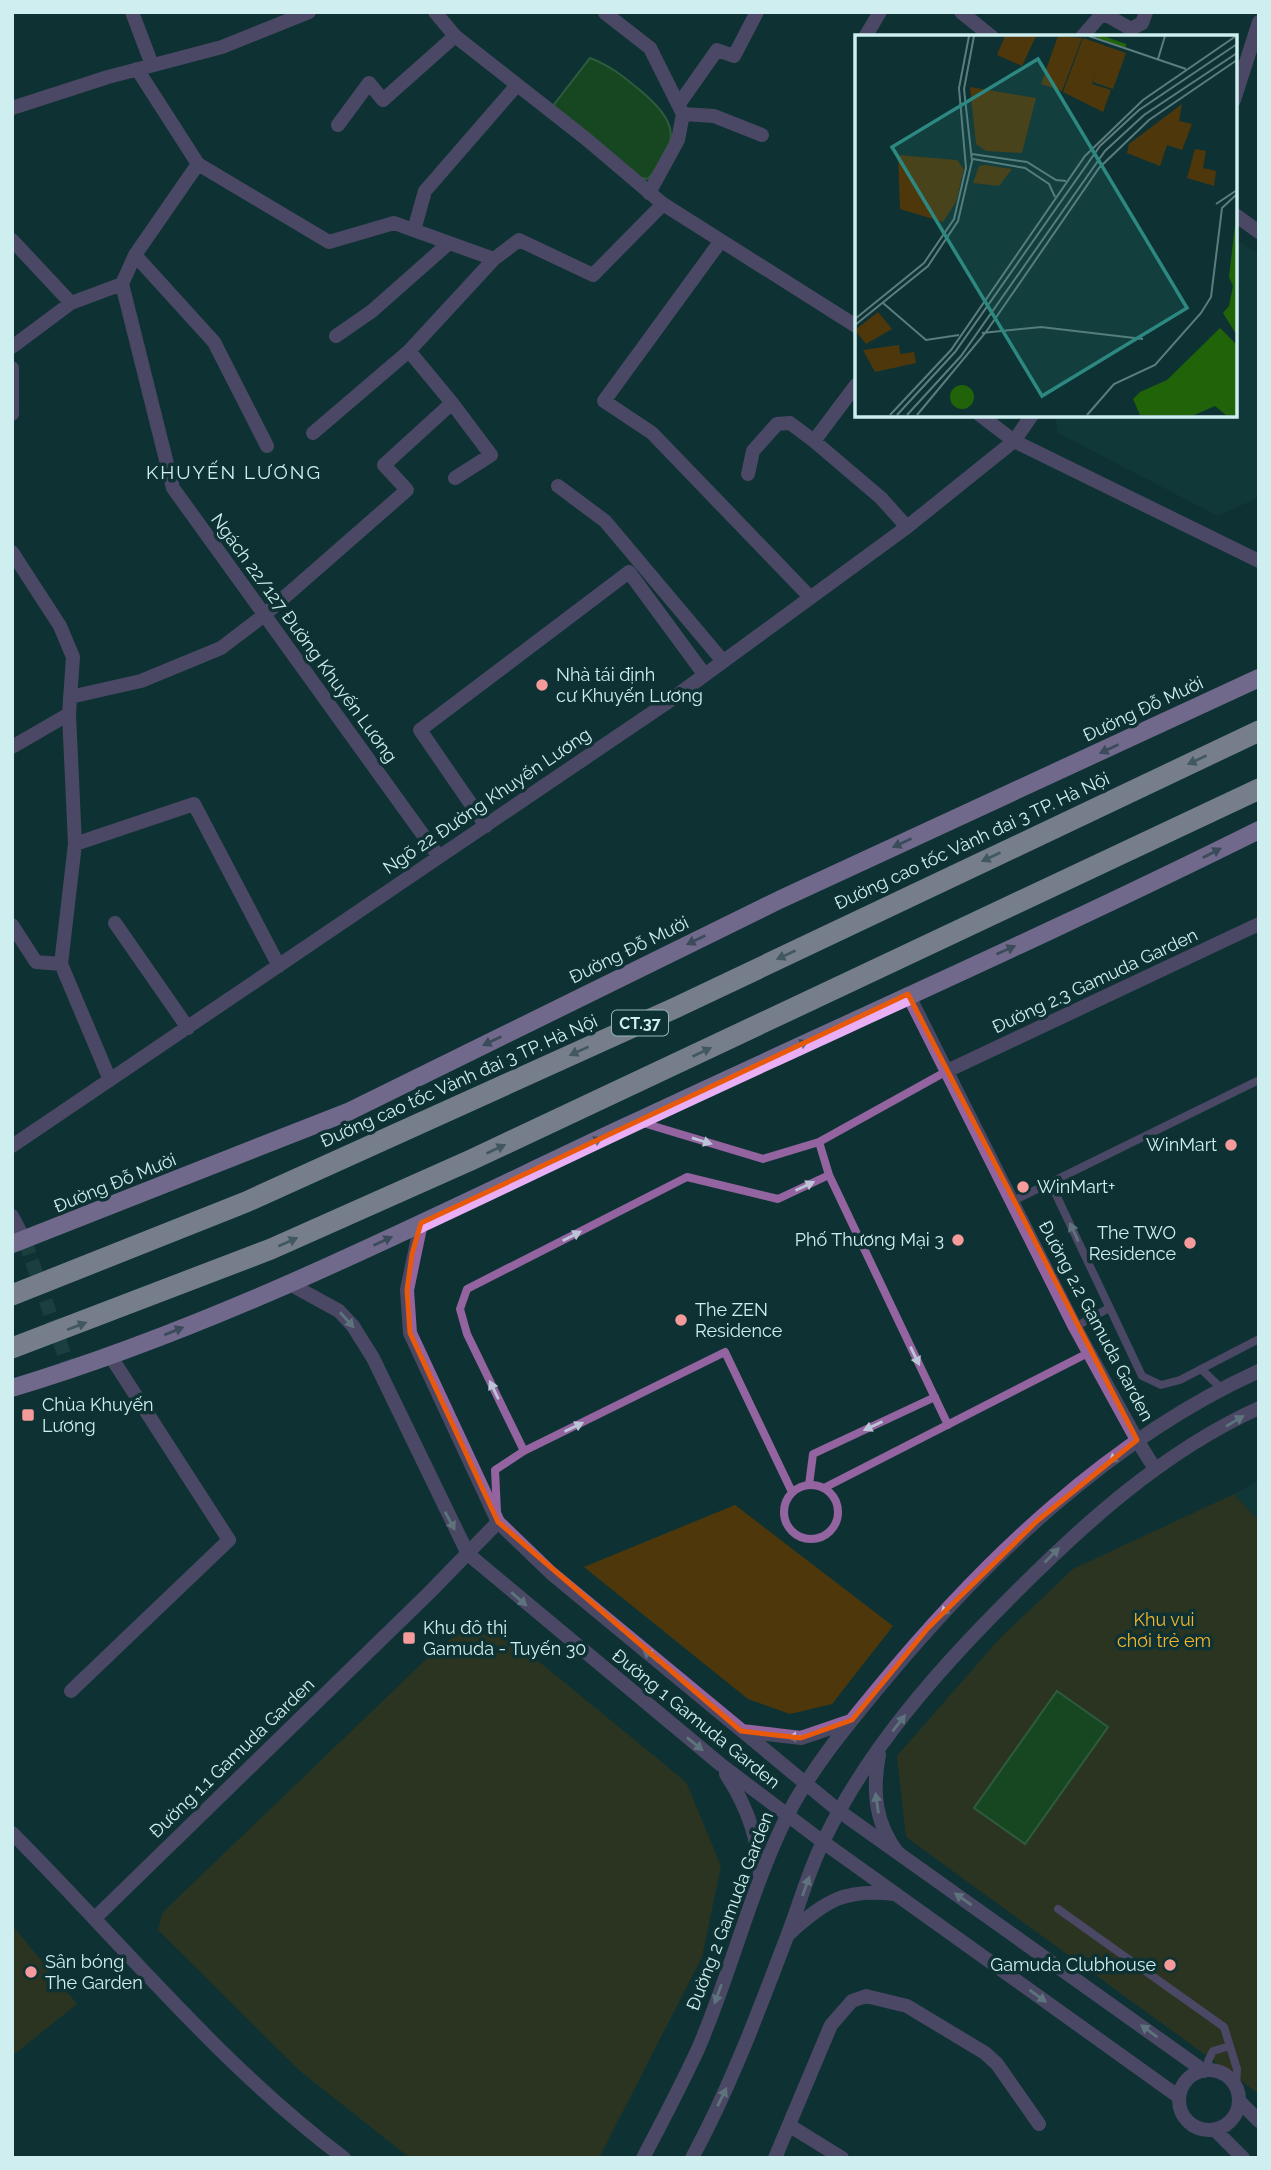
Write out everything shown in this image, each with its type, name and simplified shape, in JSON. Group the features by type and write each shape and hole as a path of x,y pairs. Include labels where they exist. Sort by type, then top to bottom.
{"highway":[{"name":"Đường cao tốc Vành đai 3 TP. Hà Nội","path":"12,1295 246,1202 675,1008 1259,731"},
{"path":"12,1348 271,1250 433,1177 1259,789"}],"main road":[{"name":"Đường Đỗ Mười","path":"19,1242 350,1111 779,900 1259,678"},
{"path":"12,1388 111,1357 290,1284 908,994 1106,906 1259,830"}],"street":[{"path":"132,12 144,67 198,164 329,242 394,223 494,259"},
{"path":"12,108 144,67 222,47 278,18 309,12"},
{"path":"435,12 454,36 663,204 855,325"},
{"path":"649,193 678,141 681,109 717,50 734,56 757,12"},
{"path":"866,35 880,12"},
{"path":"961,12 990,35"},
{"path":"1085,35 1100,16 1108,16 1131,29 1142,23 1146,12"},
{"path":"605,13 650,48 681,109"},
{"path":"1236,95 1259,22"},
{"path":"338,125 369,83 383,100 454,36"},
{"path":"1245,70 1259,76"},
{"path":"414,230 425,191 517,85"},
{"path":"681,109 713,116 762,135"},
{"path":"12,347 71,303 122,284 135,255 198,164"},
{"path":"313,433 409,351 494,259 519,240 593,275 663,204"},
{"path":"1236,215 1259,232"},
{"path":"12,240 71,303"},
{"path":"720,242 604,401 652,433 810,597"},
{"path":"336,336 372,311 449,243"},
{"path":"135,255 215,342 267,446"},
{"name":"Ngách 22/127 Đường Khuyến Lương","path":"122,284 173,488 439,857"},
{"path":"409,351 491,455 455,478"},
{"path":"12,368 12,414"},
{"path":"814,441 855,386"},
{"path":"70,696 141,681 181,667 221,648 263,616 407,489 384,465 452,403"},
{"path":"981,416 1014,441 1259,561"},
{"name":"Ngõ 22 Đường Khuyến Lương","path":"12,1146 704,674 907,527 1014,441 1031,416"},
{"path":"748,474 752,450 782,421 790,423 881,498 907,527"},
{"path":"558,486 605,521 722,660"},
{"path":"12,552 71,646 73,657 69,714 75,844 61,964 110,1080"},
{"path":"486,825 420,730 629,572 704,674"},
{"path":"12,747 69,714"},
{"path":"75,844 194,804 279,966"},
{"path":"115,923 188,1028"},
{"name":"Đường 2.3 Gamuda Garden","path":"947,1072 1259,924"},
{"path":"12,925 36,962 61,964"},
{"name":"Đường 2.2 Gamuda Garden","path":"908,994 1075,1327 1155,1469"},
{"path":"12,1216 19,1242"},
{"name":"Đường 1 Gamuda Garden","path":"421,1223 407,1290 410,1333 498,1522 566,1586 839,1811 1207,2070"},
{"name":"Đường 1 Gamuda Garden","path":"290,1284 331,1306 353,1326 373,1358 468,1554 720,1764 787,1816 1179,2097"},
{"path":"71,1691 229,1540 111,1357"},
{"name":"Đường 2 Gamuda Garden","path":"643,2158 698,2048 787,1816 805,1784 852,1720 928,1628 1027,1530 1137,1440 1221,1388 1259,1371"},
{"path":"692,2158 737,2068 823,1842 839,1811 880,1748 959,1649 1063,1544 1155,1469 1259,1408"},
{"name":"Đường 1.1 Gamuda Garden","path":"96,1917 498,1522"},
{"path":"741,1731 801,1738 852,1720"},
{"path":"880,1748 876,1772 876,1806 886,1837 898,1853"},
{"path":"720,1764 744,1805 757,1840 760,1881"},
{"path":"12,1833 96,1917 162,1994 225,2057 344,2158"},
{"path":"789,1933 819,1906 837,1897 872,1891 895,1894"},
{"path":"775,2158 831,2025 852,2001 866,1996 907,2006 985,2053 997,2064 1039,2124"},
{"path":"1238,2094 1236,2114 1227,2124 1215,2130 1201,2129 1189,2122 1181,2111 1179,2097 1184,2085 1192,2075 1207,2070 1227,2076 1259,2121"},
{"path":"790,2126 842,2158"},
{"path":"1215,2130 1243,2158"}],"lane":[{"path":"637,1121 763,1159 818,1142 947,1072"},
{"path":"1011,1202 1259,1080"},
{"path":"818,1142 829,1175 948,1425"},
{"path":"524,1451 467,1334 460,1309 467,1289 687,1177 778,1199 829,1175"},
{"path":"1050,1182 1142,1376 1161,1385 1201,1369 1259,1339"},
{"path":"1075,1327 1110,1308"},
{"path":"498,1522 495,1470 524,1451 725,1352 792,1492"},
{"path":"824,1488 837,1504 835,1525 828,1533 809,1539 790,1530 783,1511 792,1492 809,1485 824,1488 1090,1352"},
{"path":"1201,1369 1221,1388"},
{"path":"809,1485 813,1454 935,1396"},
{"path":"1058,1909 1224,2027 1237,2069 1238,2094"},
{"path":"1207,2070 1213,2051 1230,2046"}],"highlighted area":[{"path":"908,994 1137,1440 1037,1521 928,1628 852,1720 801,1738 741,1731 498,1522 410,1333 407,1290 412,1254 421,1223"}],"shaded area":[{"path":"590,58 611,68 641,91 668,123 670,143 659,166 648,179 634,177 552,107"},
{"path":"1236,240 1259,254 1259,497 1218,516 1058,433 1055,416 1236,416"},
{"path":"1259,1481 1259,1521 1234,1494"},
{"path":"1057,1691 1108,1727 1025,1844 974,1808"}],"green space":[{"name":"Gamuda Clubhouse","path":"1234,1494 1259,1521 1259,2094 906,1837 897,1756 1000,1638 1073,1569"},
{"path":"735,1505 893,1626 832,1704 790,1714 748,1699 584,1567"},
{"path":"463,1630 510,1638 686,1782 721,1866 702,1957 599,2158 410,2158 300,2071 158,1930 163,1912 439,1647"},
{"name":"Sân bóng The Garden","path":"12,1925 77,2004 12,2056"}],"tunnel":[{"path":"25,1241 70,1371"}],"place":[{"name":"Nhà tái định cư Khuyến Lương","path":"542,685"},
{"name":"WinMart","path":"1231,1145"},
{"name":"WinMart+","path":"1023,1187"},
{"name":"Phố Thương Mại 3","path":"958,1240"},
{"name":"The TWO Residence","path":"1190,1243"},
{"name":"The ZEN Residence","path":"681,1320"},
{"name":"Chùa Khuyến Lương","path":"28,1415"},
{"name":"Khu đô thị Gamuda - Tuyến 30","path":"409,1638"},
{"name":"Gamuda Clubhouse","path":"1170,1965"},
{"name":"Sân bóng The Garden","path":"31,1972"}],"district":[{"name":"KHUYẾN LƯƠNG","path":"234,472"}],"park label":[{"name":"Khu vui chơi trẻ em","path":"1164,1630"}]}
